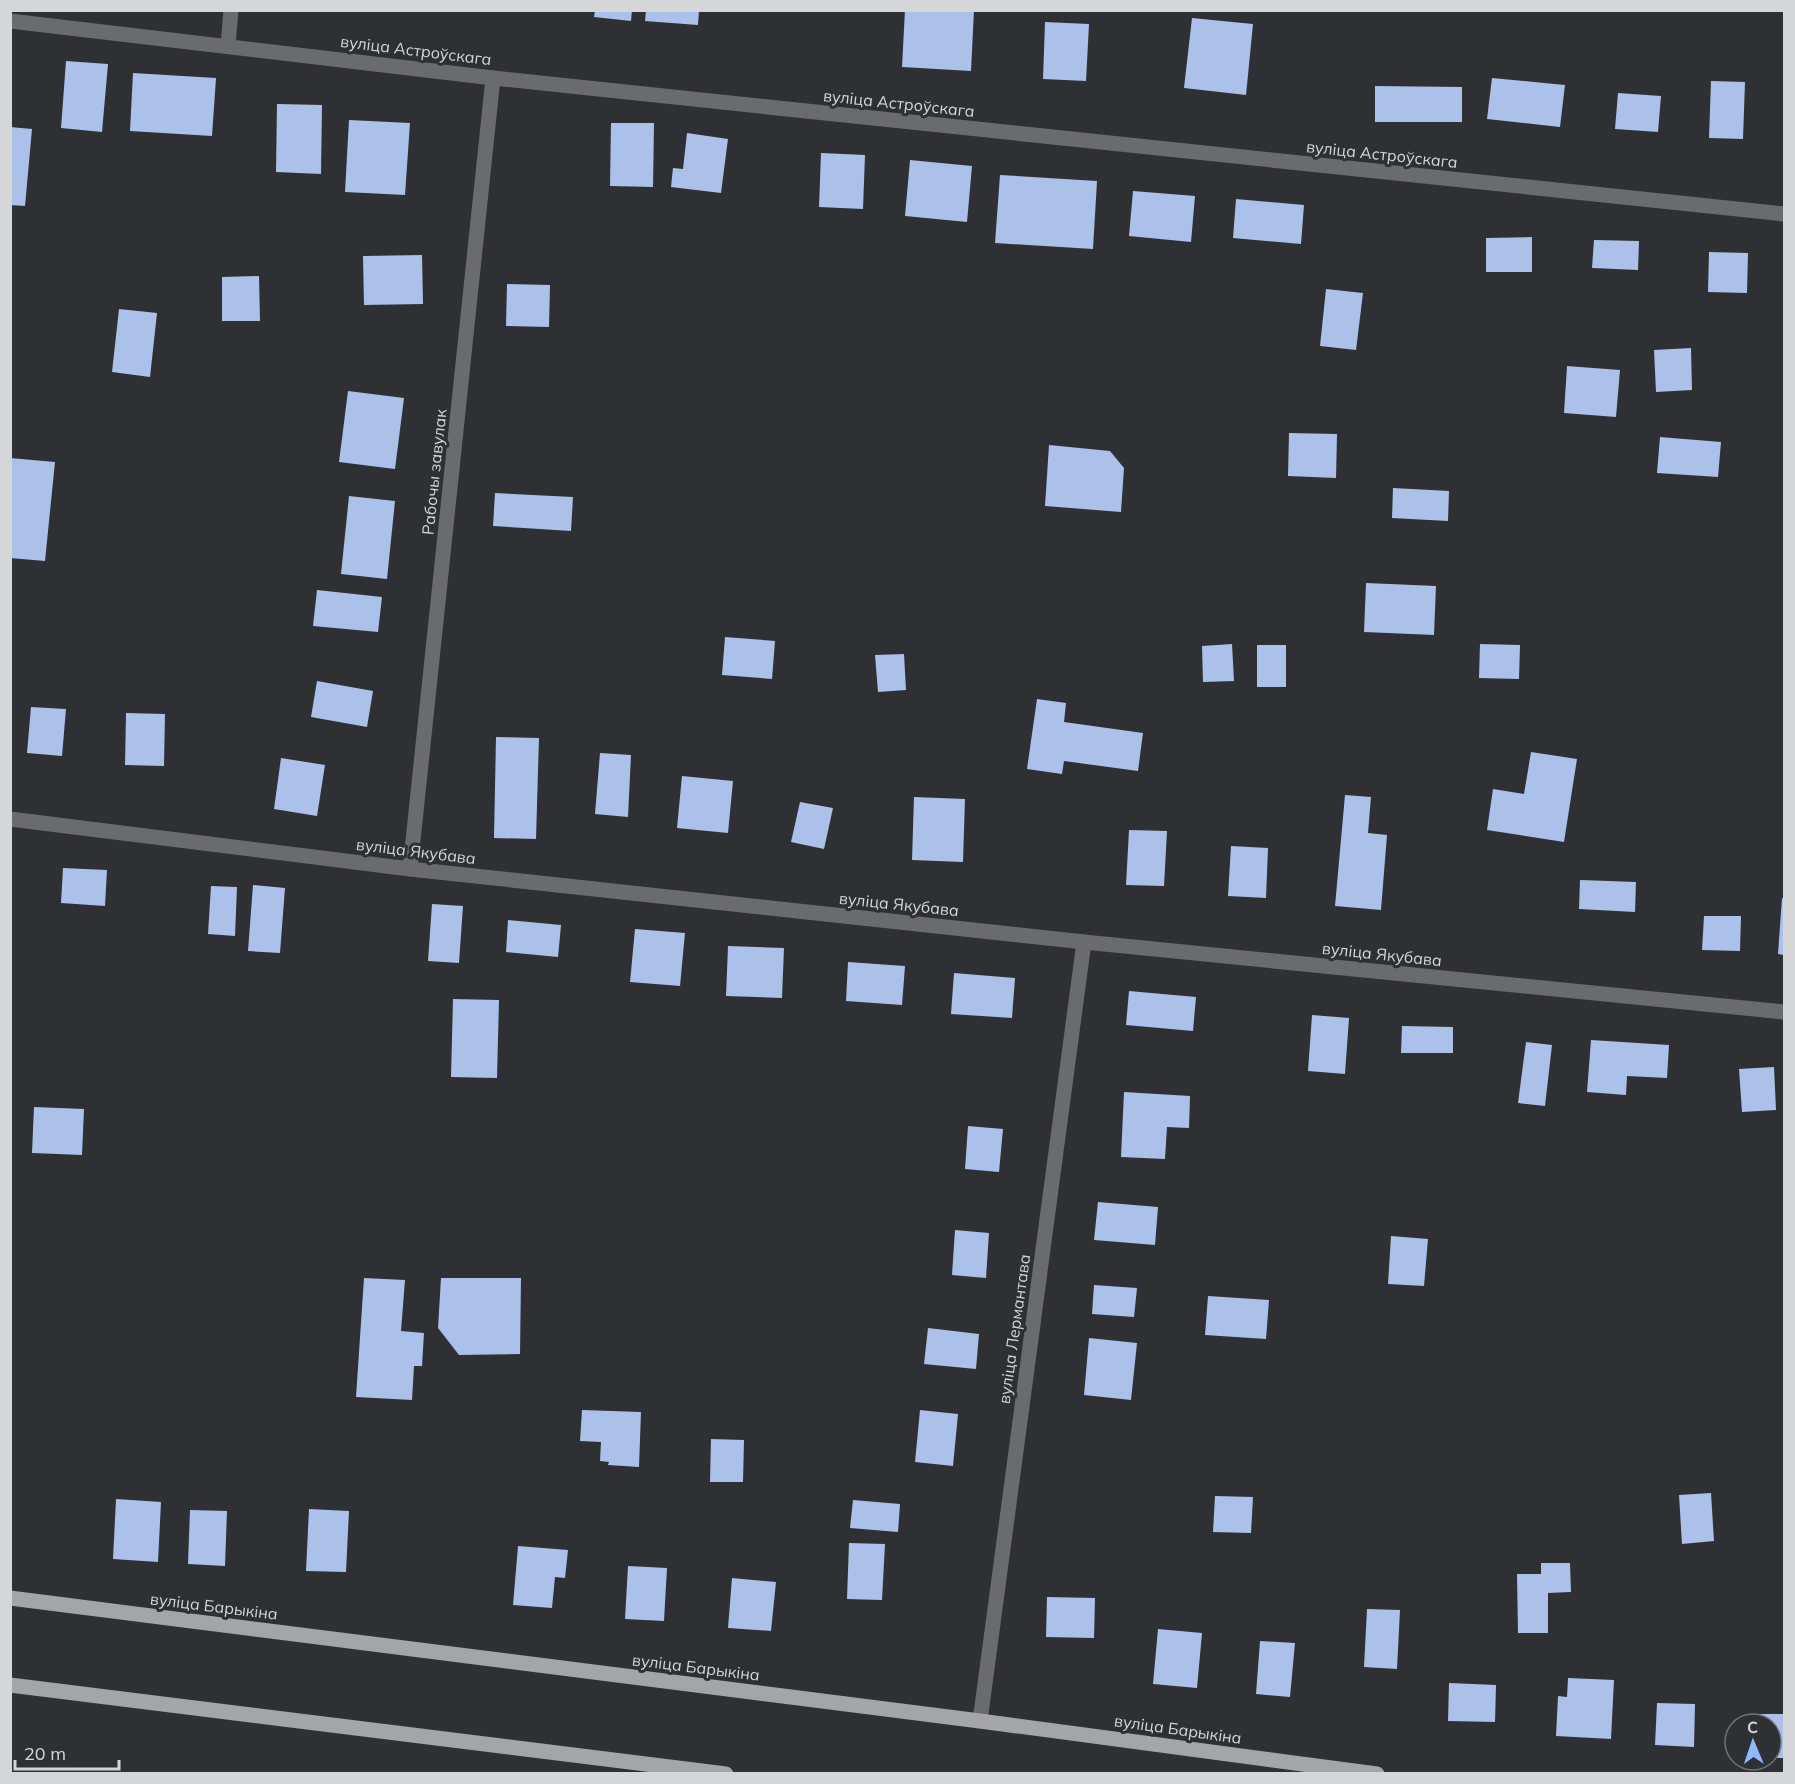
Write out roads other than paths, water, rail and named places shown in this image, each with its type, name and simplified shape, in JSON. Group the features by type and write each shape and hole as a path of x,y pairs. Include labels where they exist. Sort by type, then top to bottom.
{"main road":[{"name":"вуліца Барыкіна","path":"10,1598 980,1720 1377,1773"},
{"path":"10,1685 726,1773"}],"street":[{"path":"228,46 231,10"},
{"name":"вуліца Астроўскага","path":"10,21 494,78 1785,214"},
{"name":"Рабочы завулак","path":"410,869 494,78"},
{"name":"вуліца Якубава","path":"10,819 410,869 1084,942 1785,1012"},
{"name":"вуліца Лермантава","path":"980,1720 1084,942"}]}
